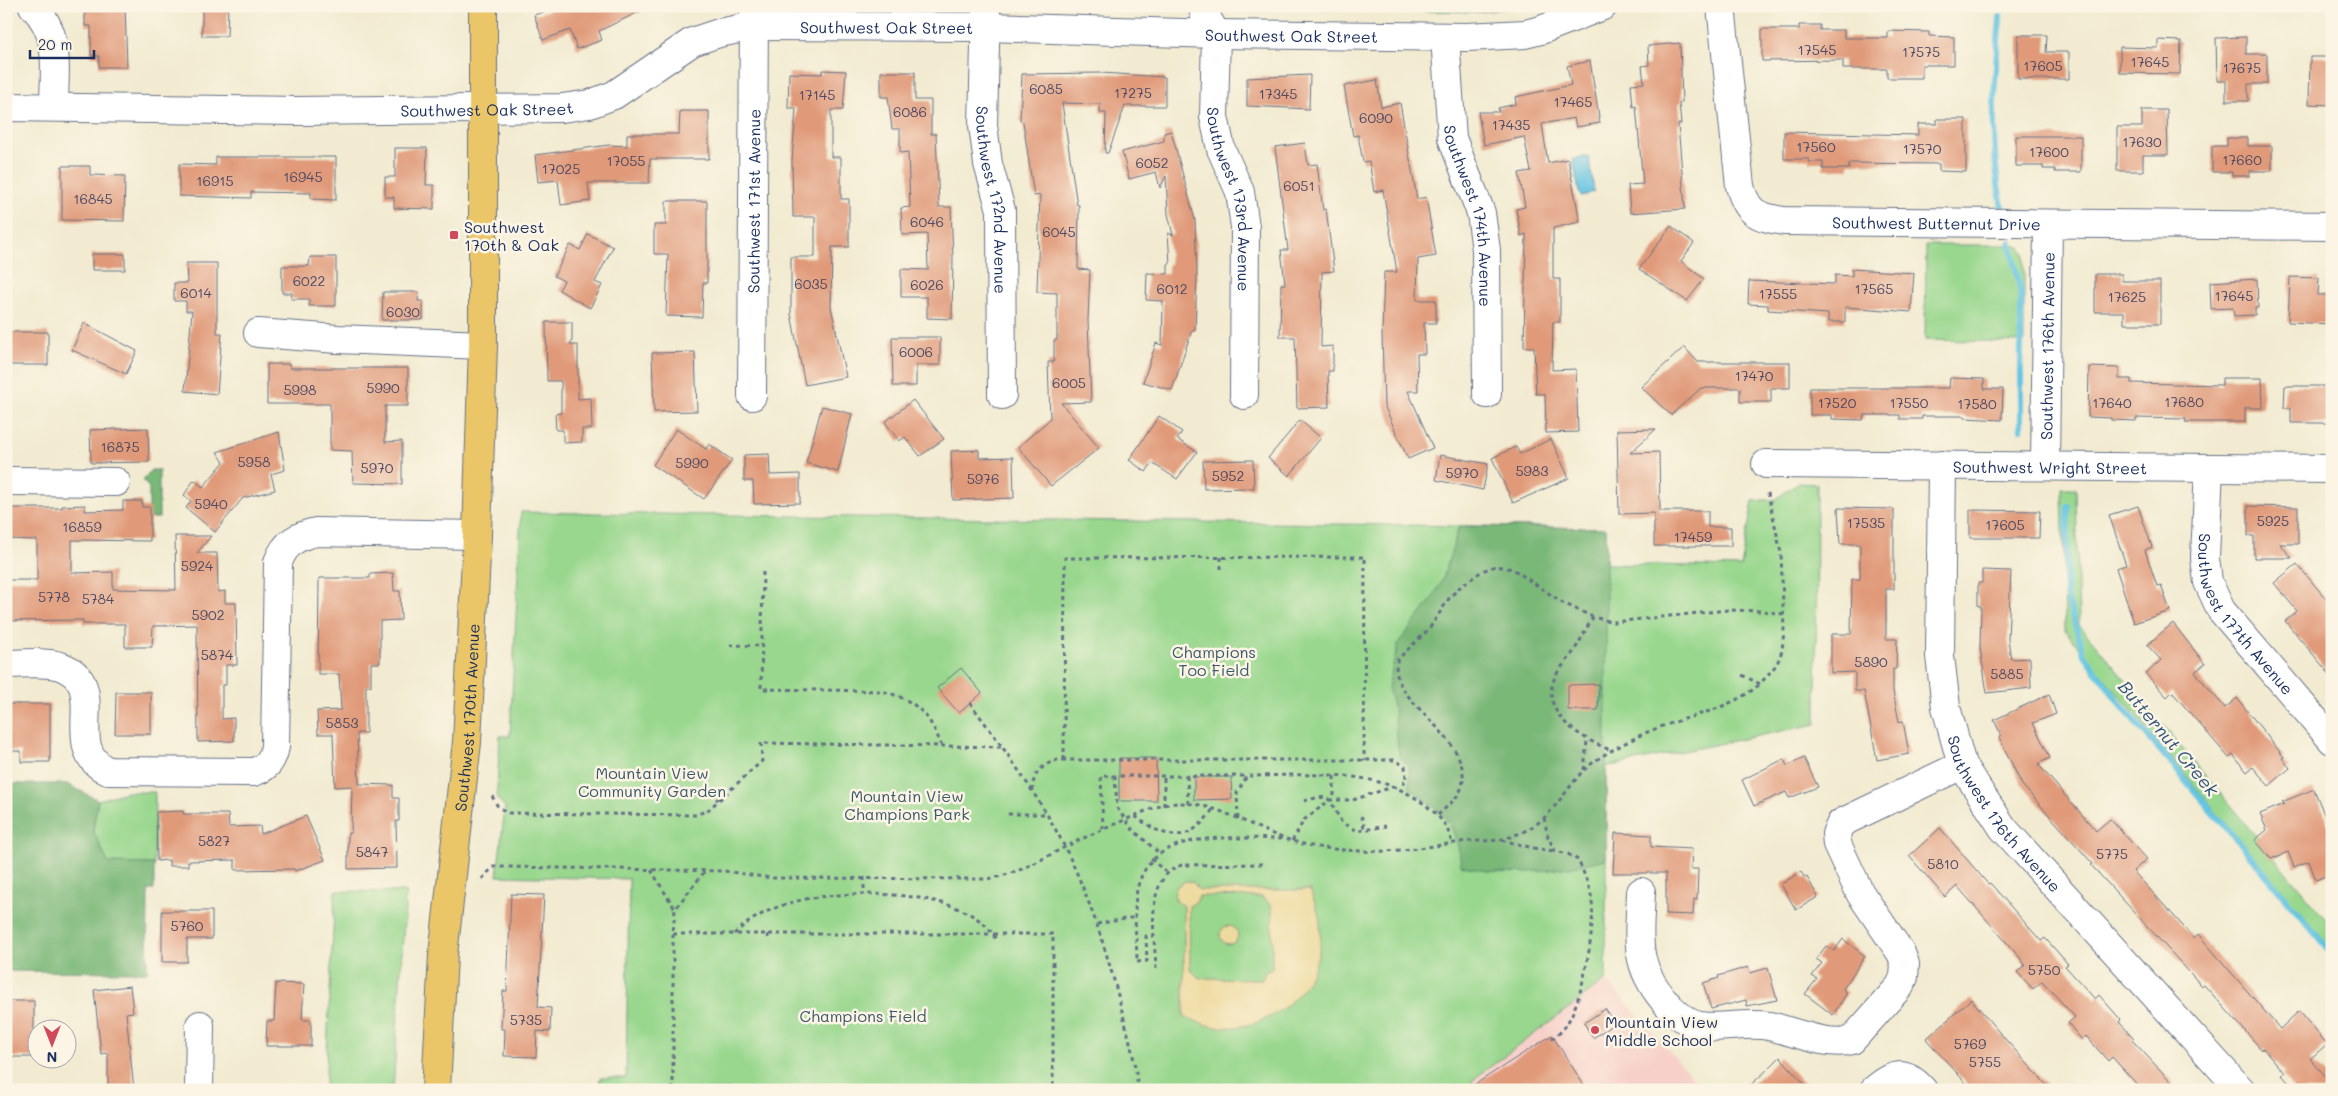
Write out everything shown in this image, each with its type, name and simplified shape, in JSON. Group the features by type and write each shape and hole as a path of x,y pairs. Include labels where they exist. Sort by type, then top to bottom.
{"main road":[{"name":"Southwest 170th Avenue","path":"436,1090 443,955 467,742 477,535 483,345 483,6"}],"street":[{"path":"33,6 45,19 53,38 54,107"},
{"name":"Southwest 173rd Avenue","path":"1205,6 1204,13 1216,34 1214,117 1221,149 1240,192 1245,227 1244,395"},
{"name":"Southwest Oak Street","path":"6,107 296,111 562,108 590,104 614,95 692,42 754,16 987,17 1216,34 1445,38 1525,34 1541,30 1603,6"},
{"name":"Southwest Butternut Drive","path":"1721,6 1740,186 1744,202 1752,211 1763,218 1784,221 2048,225 2332,226"},
{"name":"Southwest 171st Avenue","path":"752,396 754,16"},
{"name":"Southwest 172nd Avenue","path":"987,17 983,125 988,164 1001,210 1002,395"},
{"name":"Southwest 174th Avenue","path":"1445,38 1452,138 1481,212 1486,250 1487,394"},
{"name":"Southwest 176th Avenue","path":"2045,466 2048,225"},
{"path":"258,333 347,340 483,345"},
{"name":"Southwest Wright Street","path":"1766,464 2332,469"},
{"name":"Southwest 176th Avenue","path":"1942,465 1940,656 1946,707 1962,765 2003,828 2241,1090"},
{"name":"Southwest 177th Avenue","path":"2208,468 2205,558 2208,582 2221,610 2332,740"},
{"path":"6,481 116,482"},
{"path":"6,664 59,666 76,672 84,689 87,750 94,766 108,771 121,772 263,772 273,757 274,747 278,562 280,550 302,535 316,532 477,535"},
{"path":"1641,892 1639,945 1644,972 1662,998 1683,1018 1701,1026 1767,1026 1813,1038 1842,1041 1852,1040 1900,986 1904,977 1905,964 1901,952 1860,893 1836,844 1836,834 1841,823 1962,765"},
{"path":"200,1025 200,1090"},
{"path":"1874,1090 1894,1076 1907,1076 1915,1080 1923,1090"}],"path":[{"path":"482,879 486,873 497,867 705,871 771,878 987,879 1008,875 1103,829 1135,816 1164,806 1188,804 1201,805 1213,809 1292,841 1347,850 1389,852 1501,840 1528,830 1544,818 1584,770 1613,751 1661,726 1728,704 1748,694 1770,674 1782,651 1783,614 1781,553 1767,490 1766,464"},
{"path":"1221,557 1221,572"},
{"path":"1064,760 1065,558 1365,557 1364,761"},
{"path":"1438,815 1451,803 1462,787 1461,768 1454,751 1442,733 1402,690 1396,680 1396,665 1398,659 1429,629 1450,597 1466,583 1490,568 1505,566 1513,569 1563,603 1593,617 1613,622 1728,610 1763,611 1783,614"},
{"path":"763,572 762,689 881,691 898,695 914,704 928,718 942,747"},
{"path":"1593,617 1573,652 1556,676 1553,688 1553,703 1562,720 1587,741 1613,751"},
{"path":"730,645 762,646"},
{"path":"1742,675 1760,684"},
{"path":"970,703 1004,747 1046,814 1064,848 1097,924 1117,992 1138,1090"},
{"path":"1584,770 1587,741"},
{"path":"492,796 498,807 509,813 696,815 702,814 762,761 762,743 1004,747"},
{"path":"1033,794 1034,781 1041,768 1048,763 1076,758 1353,759 1400,762 1405,766 1407,774 1401,790"},
{"path":"1103,829 1101,776 1359,777 1379,780 1395,786 1422,802 1438,815 1450,833 1452,844"},
{"path":"1115,776 1116,805 1126,820 1160,853"},
{"path":"1164,776 1164,806"},
{"path":"1187,776 1188,804"},
{"path":"1238,819 1237,793 1247,776"},
{"path":"1334,776 1332,800 1342,823 1349,828 1363,830 1386,826"},
{"path":"1304,801 1318,796 1332,800 1353,800 1395,786"},
{"path":"710,793 718,800"},
{"path":"1292,841 1304,820 1332,800"},
{"path":"1135,816 1161,832 1179,835 1197,828 1213,809"},
{"path":"1008,814 1046,814"},
{"path":"1361,816 1364,823 1363,830"},
{"path":"1544,818 1548,837 1555,851"},
{"path":"1179,835 1180,843"},
{"path":"1155,936 1146,936 1147,961 1137,962 1137,886 1144,868 1151,859 1180,843 1206,840 1287,839"},
{"path":"1501,840 1568,854 1578,860 1592,899 1588,959 1580,989 1566,1025 1552,1039"},
{"path":"1151,859 1167,873"},
{"path":"1156,969 1157,889 1163,876 1173,868 1182,865 1263,864"},
{"path":"650,870 675,909"},
{"path":"673,1090 673,934 675,909 705,871"},
{"path":"864,877 864,893"},
{"path":"733,934 747,922 779,906 813,898 864,893 916,898 950,906 979,918 996,940"},
{"path":"1097,924 1136,917"},
{"path":"673,934 1053,934 1053,1090"},
{"path":"768,934 768,940"}],"shaded area":[{"name":"Mountain View Middle School","path":"1606,980 1704,1090 1467,1090 1474,1079"}],"green space":[{"path":"1322,6 1523,6 1480,12 1322,9"},
{"path":"1926,245 2014,245 2021,248 2024,254 2024,342 1925,340"},
{"path":"151,470 159,470 159,518 149,518 149,488 143,480"},
{"name":"Mountain View Champions Park","path":"1797,483 1817,484 1816,724 1606,767 1606,980 1474,1079 1467,1090 599,1090 600,1078 626,1078 629,879 497,876 505,807 497,799 500,736 510,736 521,512 1606,528 1606,564 1741,567 1753,501 1776,499"},
{"path":"2062,488 2076,488 2079,625 2332,927 2332,950 2065,631"},
{"path":"1459,526 1606,528 1606,859 1552,870 1515,873 1479,870 1461,865 1456,839 1446,820 1431,804 1410,789 1408,767 1399,757 1394,710 1388,687 1398,644 1432,599 1443,579"},
{"path":"6,784 67,784 98,800 93,830 108,863 154,864 154,890 148,890 147,972 6,971"},
{"path":"127,792 155,792 154,864 108,863 93,830 98,800"},
{"path":"335,891 406,892 393,1090 325,1090"}],"sand":[{"path":"1186,881 1193,882 1199,890 1310,890 1320,923 1320,945 1315,965 1306,983 1293,999 1277,1012 1259,1022 1239,1027 1217,1027 1184,1017 1184,906 1177,902 1174,894 1177,886","holes":["1199,896 1262,897 1272,906 1272,969 1265,972 1262,979 1199,978 1190,969 1189,906 1196,902"]},
{"path":"1229,926 1235,929 1238,935 1235,941 1229,944 1223,941 1220,935 1223,929"}],"water":[{"path":"1589,157 1594,191 1582,197 1579,192 1573,159"}],"building":[{"path":"85,6 125,6 127,67 99,67 99,56 91,56 91,26 85,26"},
{"path":"202,6 228,6 227,36 202,36"},
{"path":"562,6 651,6 599,31 602,40 577,49 570,30 543,40 534,15"},
{"path":"1799,25 1820,25 1820,30 1844,30 1844,38 1888,38 1888,31 1929,32 1929,36 1954,37 1954,65 1922,65 1922,78 1887,78 1887,69 1843,69 1843,60 1762,61 1762,29 1799,29"},
{"path":"2018,35 2047,35 2046,52 2069,52 2069,79 2018,79"},
{"path":"2246,37 2246,54 2267,54 2267,84 2248,84 2248,101 2226,101 2226,81 2217,81 2216,38"},
{"path":"2158,40 2181,41 2180,74 2120,73 2120,47 2158,48"},
{"path":"1680,43 1682,102 1679,103 1681,124 1678,124 1685,209 1630,213 1628,185 1643,184 1636,106 1633,107 1631,84 1644,83 1642,66 1649,65 1648,46"},
{"path":"2310,57 2332,57 2332,105 2309,104"},
{"path":"1590,61 1600,123 1576,127 1574,118 1542,124 1548,163 1568,159 1580,222 1553,228 1553,279 1560,279 1560,322 1553,322 1552,370 1576,369 1578,432 1546,433 1545,394 1536,394 1534,347 1524,347 1526,234 1521,236 1516,209 1525,207 1519,173 1531,171 1524,137 1484,145 1478,112 1499,112 1498,108 1516,104 1515,97 1571,85 1567,66"},
{"path":"822,70 846,71 843,110 831,110 831,157 841,157 841,199 849,199 849,247 832,247 831,307 846,377 805,385 791,314 791,257 815,257 815,217 793,217 792,161 796,108 788,108 789,73 822,74"},
{"path":"881,72 915,72 915,100 931,100 931,134 936,134 939,207 951,207 953,258 952,319 927,318 927,297 901,297 901,269 928,270 927,234 902,235 901,208 910,207 908,152 900,153 900,129 892,129 888,97 881,97"},
{"path":"1101,73 1165,77 1165,106 1125,106 1108,153 1105,153 1106,113 1100,113 1100,104 1062,103 1077,205 1079,205 1078,269 1090,270 1088,320 1091,402 1061,403 1099,448 1051,486 1018,447 1050,419 1048,362 1054,362 1054,340 1057,340 1057,293 1037,292 1040,195 1034,196 1023,122 1020,121 1022,74"},
{"path":"1310,75 1309,109 1247,106 1247,78"},
{"path":"1377,80 1381,107 1400,103 1417,199 1426,197 1436,256 1418,259 1417,300 1436,300 1436,323 1424,323 1425,354 1417,354 1418,391 1408,391 1433,448 1408,459 1384,405 1382,333 1384,272 1397,272 1383,190 1374,192 1369,161 1363,162 1358,135 1353,136 1344,86"},
{"path":"2142,110 2167,110 2168,155 2143,155 2143,171 2117,171 2117,127 2142,127"},
{"path":"680,111 709,111 709,159 650,159 649,183 588,183 590,201 561,205 558,180 538,182 535,155 609,145 627,146 627,134 679,134"},
{"path":"1937,119 1966,119 1966,172 1939,171 1939,164 1849,163 1849,169 1823,169 1823,162 1809,162 1809,159 1784,159 1784,132 1918,135 1918,124 1937,124"},
{"path":"1171,131 1195,220 1197,275 1195,330 1192,330 1172,390 1143,382 1156,343 1162,345 1163,301 1146,300 1147,273 1168,274 1168,264 1170,264 1168,233 1173,235 1168,214 1166,176 1160,188 1156,172 1129,179 1122,152 1164,141 1164,133"},
{"path":"2016,136 2081,136 2081,172 2055,172 2055,169 2043,169 2043,166 2016,166"},
{"path":"2227,138 2248,138 2248,146 2272,146 2272,171 2250,171 2250,176 2232,176 2232,172 2212,172 2212,146 2227,146"},
{"path":"1305,143 1308,165 1317,164 1323,210 1326,209 1334,271 1322,272 1321,347 1333,346 1333,371 1328,371 1329,407 1297,408 1295,337 1280,337 1281,284 1285,284 1281,250 1288,250 1275,147"},
{"path":"395,148 427,148 426,185 434,185 434,209 394,208 394,197 385,197 385,177 395,177"},
{"path":"216,157 336,157 336,200 311,199 311,193 251,192 251,198 179,196 179,164 216,165"},
{"path":"62,166 90,166 90,175 125,176 124,221 62,220"},
{"path":"666,201 707,201 707,283 703,283 702,317 666,316 668,254 654,254 654,225 666,225"},
{"path":"1671,226 1694,243 1681,261 1704,279 1687,301 1639,269"},
{"path":"588,234 613,247 595,282 602,285 590,308 559,290 564,281 554,276 570,245 580,250"},
{"path":"92,254 125,254 125,270 92,270"},
{"path":"310,257 336,257 336,306 309,306 309,299 291,299 292,293 282,293 282,266 309,266"},
{"path":"186,263 217,263 217,333 222,333 217,394 185,391 192,311 186,311 186,301 174,301 174,283 187,283"},
{"path":"1852,269 1914,273 1911,312 1845,307 1845,322 1828,322 1828,314 1768,310 1768,305 1748,304 1749,281 1835,284 1835,275 1852,276"},
{"path":"2095,274 2122,274 2122,281 2160,281 2160,324 2124,324 2124,312 2095,312"},
{"path":"2290,277 2319,278 2318,295 2332,295 2332,324 2288,322"},
{"path":"2257,279 2258,308 2255,308 2255,315 2234,316 2233,308 2211,309 2210,282"},
{"path":"383,292 419,292 418,301 423,301 423,320 382,320"},
{"path":"546,322 572,322 572,341 570,345 578,345 578,399 591,398 592,429 582,429 582,442 563,443 563,430 556,430 555,414 561,413 561,381 547,381"},
{"path":"84,323 137,351 126,374 72,350"},
{"path":"6,332 48,332 48,365 6,365"},
{"path":"892,337 940,337 940,365 916,365 916,386 893,386"},
{"path":"1684,347 1698,362 1790,362 1790,388 1771,388 1771,402 1740,402 1740,388 1701,388 1671,415 1641,387"},
{"path":"695,352 697,411 654,412 652,353"},
{"path":"267,364 290,364 290,368 408,368 408,406 385,406 385,442 402,441 402,484 353,483 352,451 330,450 330,404 267,404"},
{"path":"2089,367 2119,368 2119,379 2131,379 2131,383 2222,385 2222,378 2262,378 2263,408 2245,408 2245,422 2185,422 2186,419 2136,418 2136,421 2088,417"},
{"path":"1950,378 1984,379 1984,389 2003,389 2002,420 1965,418 1965,416 1922,416 1922,419 1900,419 1900,415 1864,415 1863,420 1832,419 1832,415 1810,415 1810,388 1949,388"},
{"path":"2285,386 2332,386 2332,423 2291,423 2291,408 2284,408"},
{"path":"913,400 944,439 920,456 905,437 899,441 885,422"},
{"path":"822,406 852,414 838,472 806,463"},
{"path":"1159,416 1182,432 1177,439 1197,452 1177,479 1152,463 1146,472 1129,460"},
{"path":"1300,420 1321,438 1289,476 1268,458"},
{"path":"148,428 149,462 91,463 90,430"},
{"path":"676,429 706,449 709,444 732,460 704,499 653,465"},
{"path":"1656,429 1630,453 1659,452 1660,511 1708,511 1708,527 1731,527 1731,546 1654,546 1654,513 1619,514 1617,430"},
{"path":"279,432 285,470 271,474 275,490 243,498 215,532 186,508 191,501 184,495 194,480 203,487 224,462 217,452"},
{"path":"1551,439 1569,478 1513,503 1492,458 1516,447 1520,454"},
{"path":"979,450 979,458 1013,457 1014,498 953,500 951,451"},
{"path":"769,454 770,475 800,474 800,503 754,504 753,481 744,481 744,455"},
{"path":"1440,455 1488,464 1483,490 1436,480"},
{"path":"1253,460 1254,488 1204,489 1203,461"},
{"path":"123,501 142,501 142,507 150,507 150,541 72,540 72,573 113,572 113,589 176,590 175,536 211,536 197,553 217,553 218,592 225,591 225,603 236,603 237,665 226,665 226,685 222,685 222,719 234,718 234,741 198,742 197,625 153,626 152,647 125,647 125,624 83,624 83,620 6,621 6,580 37,580 37,540 6,539 6,508 62,508 62,506 85,505 85,511 123,510"},
{"path":"2138,506 2152,547 2145,550 2157,586 2161,585 2170,611 2134,623 2116,568 2126,565 2109,515"},
{"path":"2248,506 2298,507 2298,544 2280,544 2292,558 2254,558 2254,536 2248,536"},
{"path":"1838,508 1894,509 1894,589 1886,589 1886,639 1897,639 1896,669 1893,669 1893,691 1899,722 1903,721 1909,754 1877,760 1864,691 1855,691 1855,672 1831,673 1831,634 1851,634 1852,579 1860,579 1860,544 1840,544"},
{"path":"1970,510 2040,511 2039,538 1970,538"},
{"path":"2297,564 2332,606 2332,677 2285,621 2297,611 2274,583"},
{"path":"1982,570 2011,571 2008,639 2011,659 2030,658 2031,688 1987,693 1980,648 1981,606 1978,606 1978,583 1982,583"},
{"path":"393,573 394,591 400,591 401,620 380,621 380,663 371,663 371,686 366,686 366,733 357,733 359,784 393,785 393,798 399,798 399,821 396,821 397,868 348,869 348,833 351,833 352,786 335,787 333,734 318,734 317,711 341,710 339,674 318,674 319,578 370,578 370,574"},
{"path":"2173,623 2205,664 2195,672 2225,708 2237,698 2284,757 2282,758 2290,768 2269,786 2253,767 2247,772 2233,755 2229,758 2172,692 2167,697 2146,674 2161,660 2147,645"},
{"path":"961,668 982,693 959,713 937,688"},
{"path":"1599,684 1598,710 1568,710 1568,685"},
{"path":"116,692 151,692 151,734 115,734"},
{"path":"2049,694 2056,714 2033,723 2050,758 2038,764 2096,831 2110,819 2147,859 2133,871 2194,938 2198,934 2280,1029 2299,1011 2327,1044 2310,1059 2332,1083 2332,1090 2295,1090 2282,1075 2285,1073 2263,1048 2262,1050 2204,985 2202,986 2091,865 2093,864 2022,785 1999,737 2001,735 1994,720"},
{"path":"6,704 50,704 50,762 21,762 21,751 6,751"},
{"path":"1119,758 1156,758 1157,801 1119,801"},
{"path":"1804,758 1818,787 1789,798 1786,792 1754,806 1742,780 1784,759 1787,766"},
{"path":"1194,777 1231,777 1232,799 1194,800"},
{"path":"2314,789 2332,834 2332,873 2316,880 2309,861 2294,867 2288,852 2271,859 2255,840 2267,830 2260,814 2284,804 2282,802"},
{"path":"183,811 183,814 228,814 229,827 260,826 261,834 306,816 325,860 295,871 294,869 235,870 235,860 188,861 188,866 169,866 169,860 157,861 156,812"},
{"path":"1940,828 1988,884 1990,883 2041,941 2045,938 2068,964 2065,966 2095,999 2099,995 2121,1020 2119,1022 2134,1038 2132,1040 2179,1090 2142,1090 2112,1057 2108,1061 2086,1036 2082,1040 2068,1023 2075,1017 2042,981 2033,989 2017,972 2025,965 2021,959 1957,886 1945,897 1909,856"},
{"path":"1615,833 1651,835 1651,847 1692,849 1691,869 1698,869 1697,900 1694,899 1693,915 1666,914 1666,873 1613,873"},
{"path":"1801,872 1805,878 1807,877 1818,897 1796,910 1781,884"},
{"path":"511,894 544,895 538,1007 551,1008 550,1032 537,1031 536,1057 504,1056 505,1029 501,1029 503,991 507,991"},
{"path":"162,911 212,911 212,939 187,939 187,962 162,962"},
{"path":"1843,939 1865,956 1843,989 1847,993 1833,1015 1805,994 1817,979 1812,976 1822,963 1816,959 1826,946 1834,951"},
{"path":"1748,967 1750,973 1768,968 1777,1000 1747,1006 1746,1000 1711,1009 1703,983 1719,978 1718,976"},
{"path":"276,983 304,984 302,1020 311,1020 311,1046 266,1046 267,1021 274,1021"},
{"path":"130,986 133,1012 126,1013 134,1090 108,1090 108,1053 101,1054 94,990"},
{"path":"1971,999 2051,1090 1972,1090 1926,1039"},
{"path":"6,1001 34,1001 34,1018 28,1018 28,1057 9,1057 9,1032 6,1032"},
{"path":"1605,1009 1615,1023 1593,1038 1584,1023"},
{"path":"1552,1035 1587,1090 1466,1090"},
{"path":"1780,1057 1810,1090 1745,1090 1767,1070"}],"waterway":[{"name":"Butternut Creek","path":"2000,17 1996,65 1994,136 1995,160 2002,207"},
{"name":"Butternut Creek","path":"2010,242 2021,294 2021,429"},
{"name":"Butternut Creek","path":"2068,506 2066,594 2084,655 2120,704 2332,954"}],"place":[{"name":"Southwest 170th & Oak","path":"454,235"},
{"name":"Mountain View Middle School","path":"1595,1030"}],"park label":[{"name":"Champions Too Field","path":"1214,660"},
{"name":"Mountain View Community Garden","path":"652,781"},
{"name":"Champions Field","path":"863,1015"}]}
